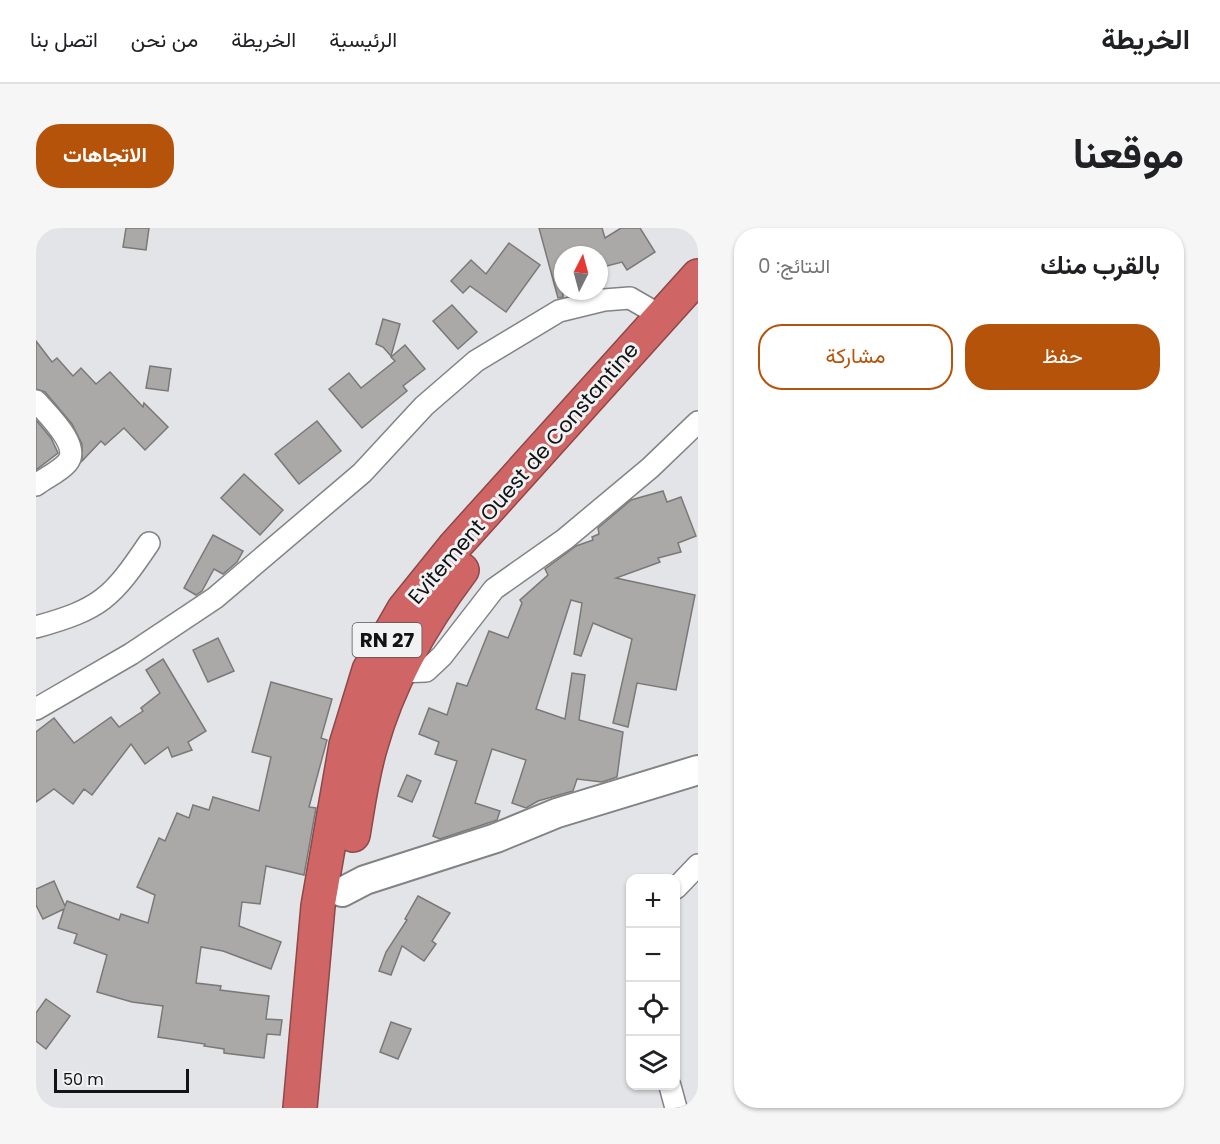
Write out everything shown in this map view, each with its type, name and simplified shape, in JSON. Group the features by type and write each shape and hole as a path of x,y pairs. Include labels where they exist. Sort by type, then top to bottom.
{"highway":[{"name":"Evitement Ouest de Constantine","path":"322,1108 342,892 370,746 397,672 440,599 485,541 576,445 666,325 698,276"},
{"name":"Evitement Ouest de Constantine","path":"300,1108 318,906 346,745 369,670 404,609 454,547 666,325 698,308"}],"street":[{"path":"36,709 131,654 216,598 362,473 424,406 476,361 559,311 604,300 630,298 666,325"},
{"path":"36,401 68,440 71,451 68,462 36,485"},
{"path":"397,672 426,671 442,656 494,589 565,540 650,468 698,422"},
{"path":"36,627 101,603 122,583 149,543"},
{"path":"342,892 365,880 496,838 557,813 698,770"},
{"path":"680,883 698,865"},
{"path":"671,1090 676,1108"}],"building":[{"path":"126,228 149,228 146,250 123,247"},
{"path":"539,228 602,228 605,238 621,228 640,228 655,252 627,270 622,262 608,266 608,246 554,246 554,283"},
{"path":"509,243 540,265 506,312 470,286 463,293 451,281 471,260 486,274"},
{"path":"452,305 477,332 458,349 433,321"},
{"path":"383,319 400,324 391,356 383,347 376,344"},
{"path":"36,341 52,362 57,358 73,376 81,368 96,384 110,372 143,407 144,403 168,427 145,450 124,428 105,445 101,441 82,461 82,444 72,424 45,392 36,389"},
{"path":"405,345 425,369 403,386 407,391 362,428 329,389 349,373 361,388 395,361 391,357"},
{"path":"150,366 171,369 168,391 146,388"},
{"path":"36,420 51,438 58,453 36,470"},
{"path":"317,421 341,451 299,484 275,454"},
{"path":"244,474 283,510 260,535 221,498"},
{"path":"663,491 667,502 681,497 696,536 678,543 681,552 658,558 660,562 616,578 695,595 676,690 637,683 628,727 613,723 632,639 593,623 581,656 574,654 582,603 571,600 536,709 565,719 572,673 585,675 579,720 623,732 617,777 602,782 577,779 573,791 538,801 526,808 512,803 526,760 492,749 475,803 500,811 497,820 440,839 433,836 457,761 435,754 439,742 419,734 429,708 447,715 457,683 467,686 489,631 508,638 522,603 520,600 548,575 545,569 576,546 593,540 592,537 599,534 598,528 631,500"},
{"path":"213,535 243,551 237,562 223,574 214,569 202,591 196,595 184,588"},
{"path":"218,638 234,671 208,682 193,650"},
{"path":"163,659 206,731 188,742 192,750 172,757 168,747 145,764 131,744 92,795 84,789 73,804 54,789 36,802 36,732 54,718 74,743 111,717 119,727 143,711 141,708 160,693 146,670"},
{"path":"271,682 332,699 321,738 327,740 309,807 316,808 304,875 266,866 260,904 242,902 239,926 281,942 271,969 223,951 201,947 196,983 221,986 220,990 269,996 266,1019 282,1020 280,1035 267,1034 264,1058 224,1053 224,1049 204,1046 205,1044 158,1037 163,1006 132,1002 97,992 107,955 74,943 77,934 58,928 64,909 43,919 36,905 36,889 54,881 65,906 67,901 119,920 121,914 148,923 155,895 137,887 159,838 165,841 177,813 189,818 193,805 209,810 213,797 259,811 271,757 252,752"},
{"path":"407,775 421,781 412,802 398,796"},
{"path":"418,896 450,913 432,941 436,944 424,961 402,946 391,975 379,971 386,952 407,920 405,919"},
{"path":"46,999 70,1016 46,1049 36,1041 36,1013"},
{"path":"391,1022 411,1029 398,1059 380,1052"}]}
